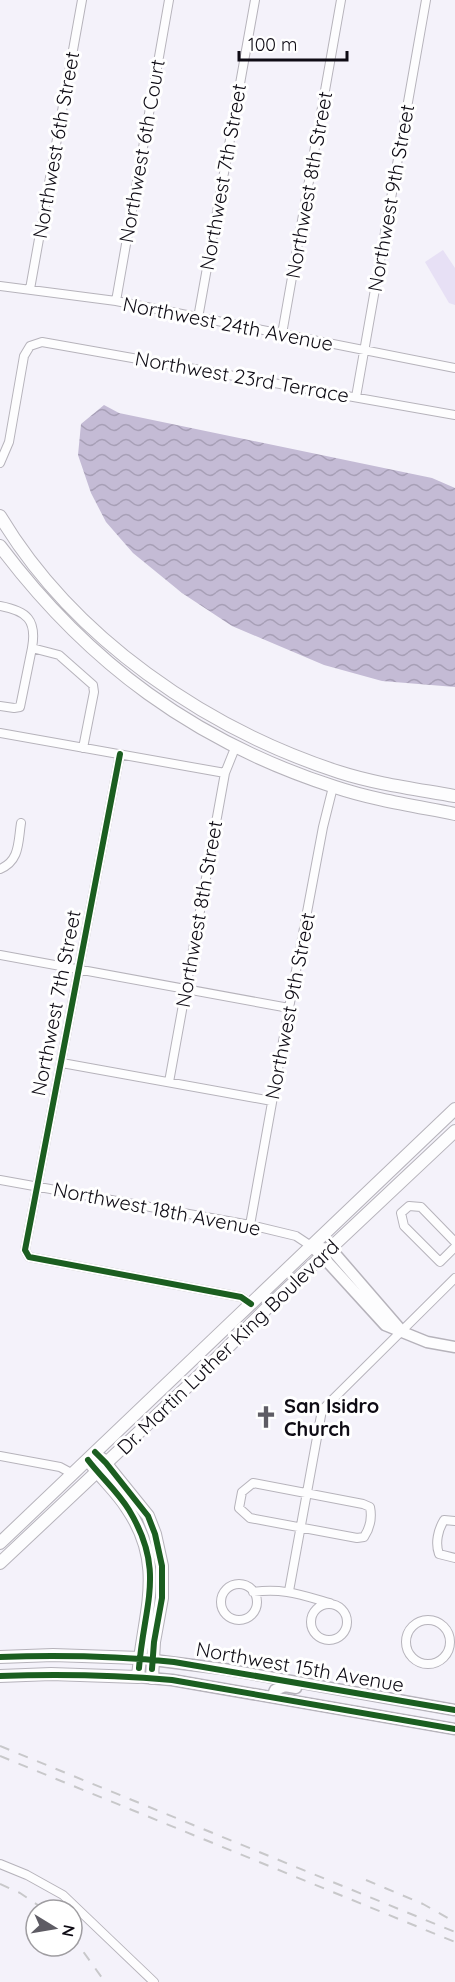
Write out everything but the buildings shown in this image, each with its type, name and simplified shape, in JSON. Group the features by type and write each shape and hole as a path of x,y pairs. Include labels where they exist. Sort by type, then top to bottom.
{"main road":[{"path":"0,516 35,566 83,618 141,669 178,696 245,734 341,772 455,796"},
{"path":"0,546 25,579 74,633 132,683 168,709 235,748 288,771 333,787 396,803 455,814"},
{"path":"58,616 72,620 83,618"},
{"path":"74,633 83,631 100,635"},
{"path":"219,739 245,734"},
{"path":"235,748 246,742 264,742"},
{"name":"Dr. Martin Luther King Boulevard","path":"0,1543 455,1108"},
{"name":"Dr. Martin Luther King Boulevard","path":"0,1563 206,1370 269,1306 455,1131"},
{"path":"92,1456 148,1516 155,1534 162,1566 162,1598 152,1678"},
{"path":"0,1676 51,1674 138,1677 150,1597 151,1567 144,1538 101,1467"},
{"path":"73,1474 76,1481 75,1492"},
{"path":"0,1657 53,1655 140,1658"}],"street":[{"name":"Northwest 6th Street","path":"30,289 82,0"},
{"name":"Northwest 6th Court","path":"116,301 169,0"},
{"name":"Northwest 7th Street","path":"198,318 255,0"},
{"name":"Northwest 8th Street","path":"282,334 341,0"},
{"name":"Northwest 9th Street","path":"356,397 426,0"},
{"name":"Northwest 24th Avenue","path":"0,286 116,301 455,368"},
{"name":"Northwest 23rd Terrace","path":"0,463 9,442 24,356 30,346 42,342 455,415"},
{"path":"0,606 17,609 29,619 34,632 20,707 0,706"},
{"path":"32,648 59,655 93,685 94,692 84,748"},
{"path":"0,733 225,773"},
{"name":"Northwest 8th Street","path":"169,1082 225,773 235,748"},
{"name":"Northwest 7th Street","path":"120,754 25,1250 29,1257 240,1297 251,1304"},
{"name":"Northwest 9th Street","path":"250,1225 323,827 333,787"},
{"path":"0,869 12,863 15,857 21,823"},
{"path":"0,955 289,1008"},
{"path":"62,1063 272,1101"},
{"name":"Northwest 18th Avenue","path":"0,1180 250,1225 296,1236 311,1246"},
{"path":"455,1242 421,1207 409,1206 401,1213 404,1226 440,1262 455,1248"},
{"path":"311,1246 327,1253 401,1331 427,1342 455,1347"},
{"path":"289,1591 322,1410 455,1278"},
{"path":"0,1456 60,1467 73,1474"},
{"path":"253,1483 307,1492 370,1507 371,1514 364,1537 357,1538 250,1518 239,1508 242,1492 253,1483"},
{"path":"455,1521 444,1520 439,1528 436,1547 439,1554 455,1558"},
{"path":"238,1584 249,1587 253,1592 257,1603 250,1617 238,1620 229,1617 224,1612 222,1600 227,1590 238,1584"},
{"path":"253,1592 274,1589 289,1591 336,1605 345,1613 347,1619 345,1631 336,1639 324,1639 318,1637 311,1627 312,1616 319,1606 336,1605"},
{"path":"425,1620 433,1620 450,1628 450,1646 442,1659 425,1664 412,1657 407,1647 407,1639 414,1625 425,1620"},
{"name":"Northwest 15th Avenue","path":"140,1658 224,1670 455,1710"},
{"name":"Northwest 15th Avenue","path":"138,1677 272,1697 455,1729"},
{"path":"272,1697 275,1690 285,1686 335,1694 344,1691"},
{"path":"0,1864 27,1875 63,1895 154,1982"}],"shaded area":[{"path":"443,250 455,268 455,305 449,303 425,262"}],"water":[{"path":"104,405 119,413 432,478 455,488 455,687 382,681 324,665 232,626 182,593 133,553 106,522 91,493 78,455 81,424"}],"railway":[{"path":"0,1746 455,1932"},
{"path":"0,1756 455,1942"},
{"path":"366,1880 423,1904 455,1922"},
{"path":"0,1884 27,1898"},
{"path":"84,1953 105,1982"}],"cycle path":[{"path":"120,754 25,1250 29,1257 241,1297 251,1304"},
{"path":"95,1452 148,1516 155,1534 162,1566 162,1598 152,1669"},
{"path":"88,1460 129,1510 147,1551 150,1588 139,1668"},
{"path":"0,1657 131,1658 174,1662 455,1710"},
{"path":"0,1676 86,1675 172,1680 455,1729"}],"place":[{"name":"San Isidro Church","path":"266,1417"}]}
